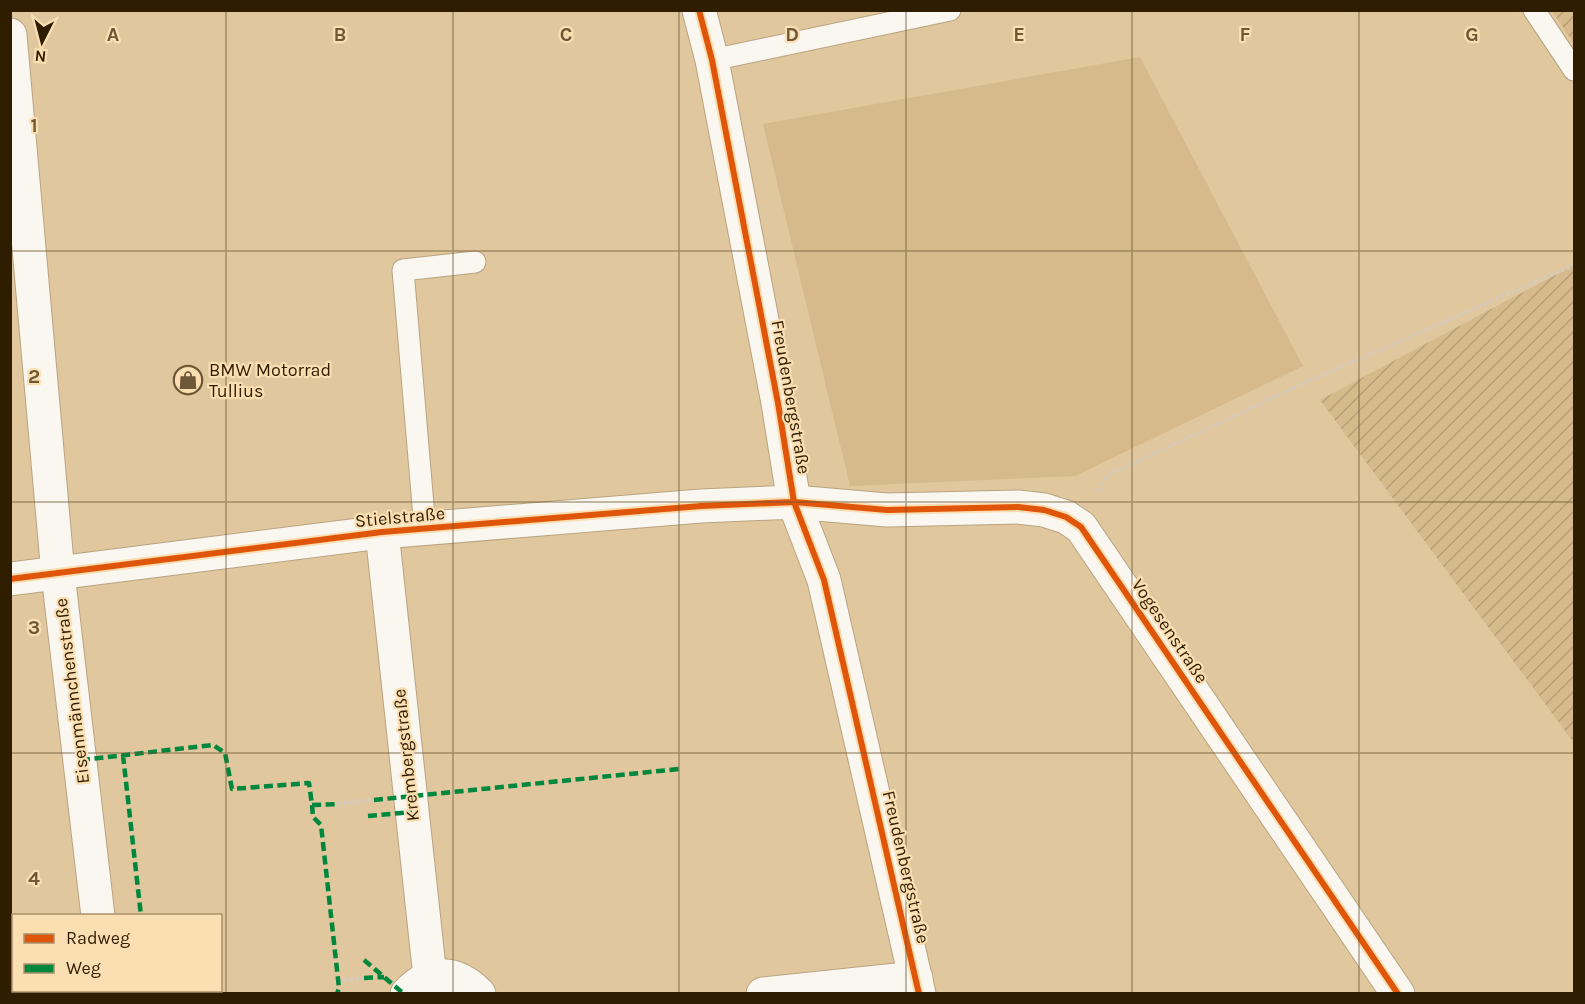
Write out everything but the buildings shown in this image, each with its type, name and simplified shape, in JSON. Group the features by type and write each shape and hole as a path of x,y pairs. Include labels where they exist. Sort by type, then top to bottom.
{"street":[{"name":"Freudenbergstraße","path":"699,10 712,60 778,403 794,502 824,580 918,986"},
{"name":"Eisenmännchenstraße","path":"10,35 58,574 98,914"},
{"name":"Stielstraße","path":"10,579 382,532 701,506 794,502"},
{"name":"Vogesenstraße","path":"794,502 887,510 1018,507 1044,510 1066,517 1081,527 1398,993"},
{"name":"Krembergstraße","path":"382,532 419,985 443,975 470,984 479,993"},
{"path":"763,993 918,986"}],"lane":[{"path":"712,60 950,10"},
{"path":"1534,10 1575,70"},
{"path":"425,529 403,270 475,262"}],"path":[{"path":"1081,527 1106,476 1302,384 1575,266"},
{"path":"338,804 374,800"},
{"path":"338,981 364,978"}],"shaded area":[{"path":"1552,11 1574,11 1574,44"},
{"path":"1140,57 1303,366 1075,476 850,486 763,124"},
{"path":"1574,265 1574,743 1320,400"}],"marked path":[{"path":"81,760 213,745 225,753 232,789 309,783 312,805 338,804"},
{"path":"123,755 141,914"},
{"path":"374,800 679,769"},
{"path":"312,805 313,817 321,825 339,988 337,994"},
{"path":"368,816 412,812"},
{"path":"364,960 404,994"},
{"path":"364,978 384,977"}],"cycle path":[{"path":"699,10 712,60 778,403 794,502 824,580 919,994"},
{"path":"10,579 382,532 701,506 794,502 887,510 1018,507 1044,510 1066,517 1081,527 1398,994"}],"place":[{"name":"BMW Motorrad Tullius","path":"188,380"}]}
